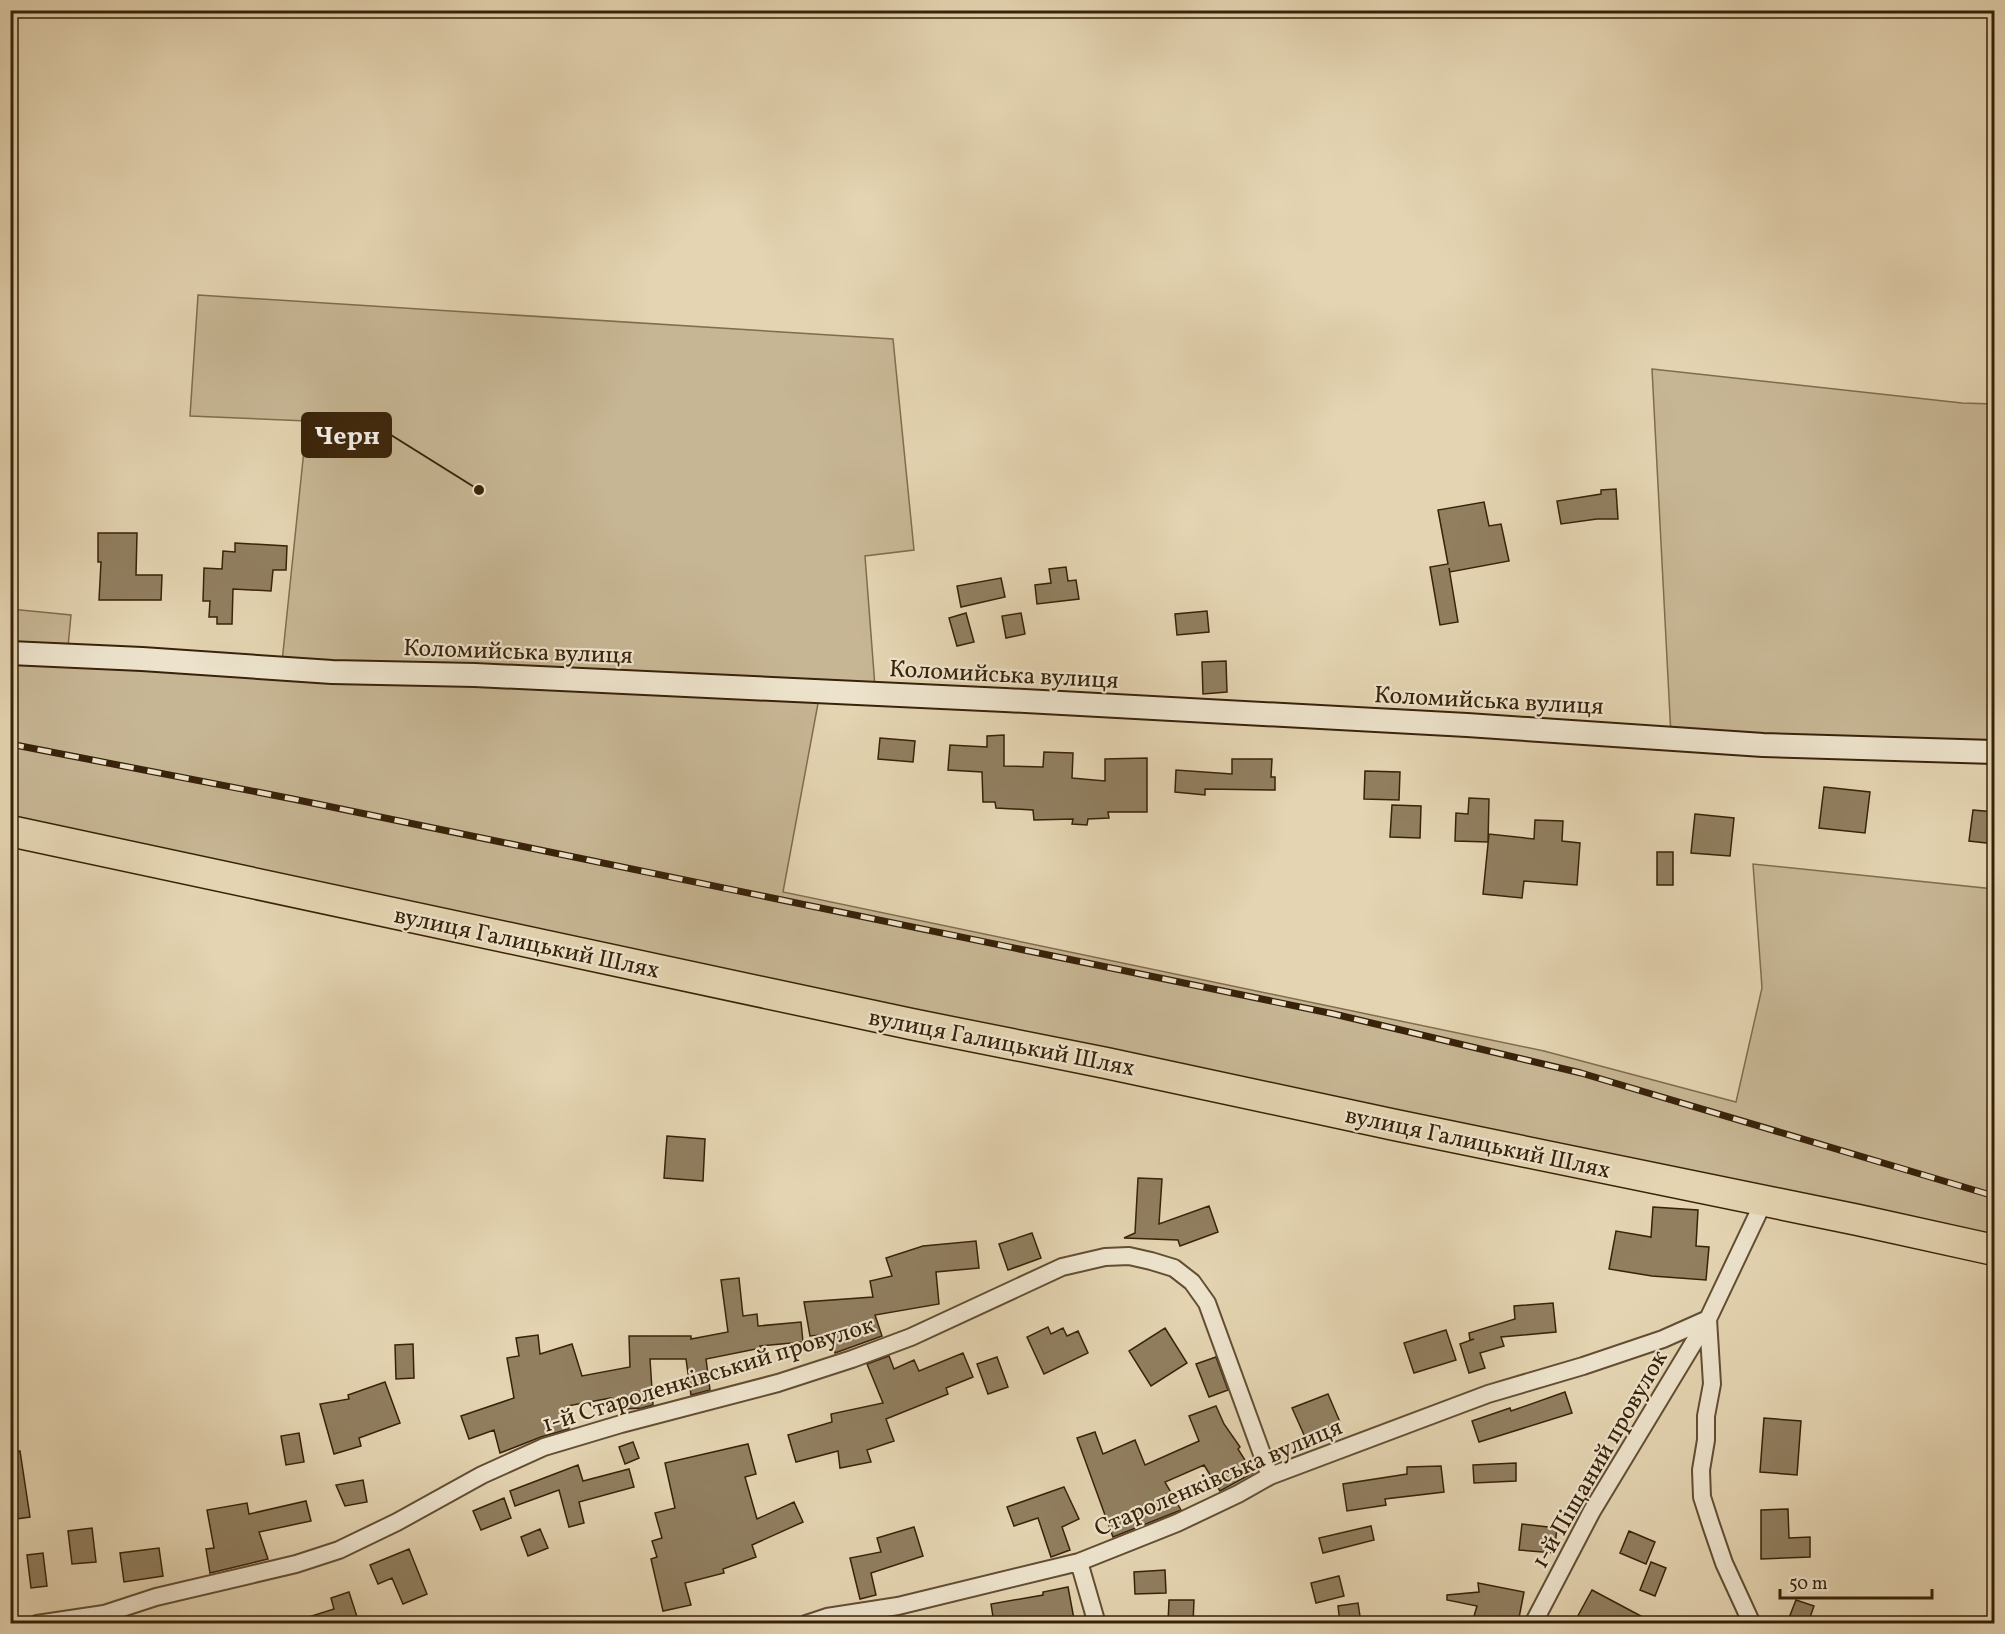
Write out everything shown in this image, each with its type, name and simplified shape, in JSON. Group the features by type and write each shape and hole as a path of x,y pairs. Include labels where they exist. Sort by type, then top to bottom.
{"highway":[{"name":"вулиця Галицький Шлях","path":"10,831 866,1014 1995,1250"}],"street":[{"name":"Коломийська вулиця","path":"10,653 332,672 475,675 1005,700 1467,725 1763,745 1995,752"},
{"name":"1-й Піщаний провулок","path":"1533,1623 1592,1511 1708,1319 1764,1201"},
{"name":"1-й Староленківський провулок","path":"37,1623 104,1614 156,1597 285,1566 339,1550 482,1475 544,1447 621,1424 778,1383 852,1359 911,1337 1062,1267 1105,1257 1129,1256 1174,1268 1192,1282 1208,1303 1270,1476"},
{"name":"Староленківська вулиця","path":"806,1623 827,1617 898,1606 1079,1562 1177,1523 1270,1476 1488,1395 1663,1339 1708,1319"},
{"path":"1708,1319 1712,1384 1706,1416 1706,1440 1701,1470 1702,1497 1724,1563 1752,1623"},
{"path":"1079,1562 1097,1623"}],"shaded area":[{"path":"198,295 893,339 914,550 865,556 876,700 819,698 783,892 1544,1051 1736,1102 1762,988 1753,864 1994,889 1994,1260 11,839 11,609 71,615 68,647 282,662 307,421 190,416"},
{"path":"1652,369 1962,403 1994,404 1994,755 1671,736"}],"building":[{"path":"1616,489 1618,519 1597,519 1561,524 1557,501 1601,494 1601,490"},
{"path":"1484,502 1489,526 1501,524 1509,561 1450,572 1449,568 1458,622 1440,625 1430,567 1448,564 1438,510"},
{"path":"98,533 137,533 136,575 162,575 161,600 99,600 101,562 98,562"},
{"path":"235,543 287,546 286,570 273,570 271,591 233,589 232,624 217,624 217,617 209,617 210,601 203,601 204,568 222,569 223,551 235,552"},
{"path":"1066,567 1068,581 1076,580 1079,599 1037,604 1035,585 1051,583 1049,569"},
{"path":"1001,578 1005,597 961,607 957,586"},
{"path":"1207,611 1209,632 1177,635 1175,614"},
{"path":"966,613 974,642 957,646 949,618"},
{"path":"1021,613 1025,634 1006,638 1002,616"},
{"path":"1226,661 1227,692 1203,694 1202,662"},
{"path":"1004,735 1004,766 1043,767 1044,752 1073,753 1072,778 1105,781 1105,759 1147,758 1147,812 1108,812 1109,818 1088,819 1087,825 1072,824 1073,819 1034,820 1033,810 996,808 995,802 983,802 982,772 948,770 950,745 987,747 987,736"},
{"path":"880,738 915,741 913,762 878,759"},
{"path":"1232,759 1272,759 1271,777 1275,777 1275,790 1205,789 1205,795 1175,792 1176,770 1232,774"},
{"path":"1365,771 1400,772 1399,800 1364,799"},
{"path":"1824,787 1870,792 1865,833 1819,828"},
{"path":"1469,798 1489,799 1488,842 1455,841 1456,813 1468,814"},
{"path":"1392,805 1421,806 1420,838 1390,837"},
{"path":"1973,810 1995,812 1995,844 1969,841"},
{"path":"1695,814 1734,818 1730,856 1691,853"},
{"path":"1535,820 1563,821 1562,841 1580,843 1577,885 1524,881 1522,898 1483,894 1489,834 1534,839"},
{"path":"1657,852 1673,852 1673,885 1657,885"},
{"path":"667,1136 705,1139 703,1181 664,1178"},
{"path":"1138,1178 1162,1179 1159,1224 1209,1206 1218,1232 1180,1246 1178,1240 1124,1238 1135,1233"},
{"path":"1653,1207 1698,1210 1696,1246 1709,1247 1706,1280 1652,1276 1609,1269 1616,1231 1651,1237"},
{"path":"1032,1233 1041,1258 1008,1270 999,1244"},
{"path":"976,1241 979,1268 936,1272 939,1304 875,1315 882,1336 835,1353 832,1334 810,1336 804,1302 873,1297 870,1281 892,1276 886,1258 923,1246"},
{"path":"739,1278 743,1316 757,1314 758,1326 801,1322 803,1342 760,1346 761,1348 706,1359 710,1390 691,1395 686,1359 650,1359 653,1405 610,1410 611,1398 567,1406 569,1429 500,1453 494,1430 469,1439 461,1416 514,1398 507,1358 519,1356 516,1338 538,1335 540,1354 572,1344 582,1376 630,1367 629,1336 691,1336 691,1339 728,1332 721,1280"},
{"path":"1553,1303 1556,1332 1501,1337 1504,1346 1480,1353 1485,1368 1469,1373 1460,1344 1474,1339 1470,1340 1469,1333 1515,1319 1514,1306"},
{"path":"1048,1327 1051,1334 1063,1328 1067,1336 1078,1331 1088,1353 1044,1374 1027,1337"},
{"path":"1165,1328 1187,1363 1151,1386 1129,1351"},
{"path":"1446,1330 1456,1360 1414,1373 1404,1343"},
{"path":"413,1344 414,1378 396,1379 395,1345"},
{"path":"963,1353 973,1377 946,1388 948,1394 886,1419 894,1441 867,1450 871,1462 840,1468 838,1451 796,1462 788,1435 832,1422 831,1414 883,1403 867,1364 889,1356 894,1369 914,1360 919,1371"},
{"path":"997,1357 1008,1387 988,1394 977,1364"},
{"path":"1216,1357 1228,1390 1209,1397 1196,1364"},
{"path":"385,1382 400,1423 359,1438 361,1446 334,1454 320,1404 349,1399 348,1395"},
{"path":"1565,1392 1572,1413 1479,1442 1472,1421 1510,1408 1511,1411"},
{"path":"1328,1394 1340,1422 1305,1437 1292,1408"},
{"path":"1216,1406 1253,1473 1220,1491 1204,1465 1165,1482 1181,1510 1113,1537 1077,1438 1095,1432 1103,1454 1135,1440 1145,1465 1199,1441 1189,1416"},
{"path":"1764,1418 1801,1421 1797,1475 1760,1472"},
{"path":"299,1433 304,1462 286,1465 281,1436"},
{"path":"633,1442 639,1458 625,1464 619,1447"},
{"path":"748,1444 756,1474 745,1477 757,1519 794,1502 803,1522 752,1545 756,1557 723,1569 724,1573 685,1583 691,1605 663,1611 651,1559 657,1557 652,1541 662,1538 655,1513 675,1508 665,1463"},
{"path":"20,1451 30,1517 10,1520 10,1452"},
{"path":"1516,1463 1516,1481 1474,1483 1473,1465"},
{"path":"578,1465 583,1481 629,1469 634,1487 579,1502 584,1523 569,1527 559,1490 515,1506 510,1491"},
{"path":"1441,1466 1444,1492 1385,1499 1386,1505 1347,1511 1343,1484 1407,1474 1407,1467"},
{"path":"363,1480 367,1502 345,1506 336,1485"},
{"path":"1064,1487 1079,1519 1062,1527 1070,1550 1051,1557 1038,1518 1014,1526 1007,1507"},
{"path":"504,1498 511,1518 481,1530 473,1511"},
{"path":"306,1501 311,1521 259,1532 268,1559 210,1573 206,1549 214,1548 207,1510 247,1503 249,1514"},
{"path":"1788,1509 1789,1538 1810,1537 1810,1557 1761,1559 1761,1510"},
{"path":"1522,1524 1557,1528 1554,1553 1519,1550"},
{"path":"1371,1526 1374,1540 1323,1553 1319,1538"},
{"path":"914,1527 923,1556 871,1573 876,1595 860,1599 850,1558 881,1552 877,1538"},
{"path":"92,1528 96,1562 72,1564 68,1531"},
{"path":"540,1529 548,1548 528,1556 521,1537"},
{"path":"1629,1531 1655,1542 1646,1564 1620,1553"},
{"path":"159,1548 163,1576 124,1582 120,1553"},
{"path":"409,1549 427,1594 403,1604 392,1578 378,1584 370,1565"},
{"path":"43,1553 47,1586 31,1588 27,1555"},
{"path":"1651,1562 1666,1568 1655,1596 1640,1590"},
{"path":"1165,1570 1166,1593 1135,1594 1134,1572"},
{"path":"1339,1576 1344,1596 1316,1603 1311,1583"},
{"path":"1478,1583 1524,1592 1518,1623 1472,1623 1477,1606 1447,1600 1447,1595 1479,1592"},
{"path":"1068,1587 1074,1619 1050,1623 1048,1619 1020,1623 994,1623 991,1604 1043,1595 1043,1592"},
{"path":"1592,1590 1654,1623 1574,1623"},
{"path":"349,1592 359,1623 299,1623 299,1620 334,1609 331,1598"},
{"path":"1169,1600 1194,1600 1193,1623 1168,1623"},
{"path":"1796,1600 1814,1606 1808,1623 1787,1623"},
{"path":"1358,1603 1361,1623 1340,1623 1338,1606"}],"railway":[{"path":"10,744 293,799 1334,1014 1581,1073 1994,1196"}],"place":[{"name":"Черн","path":"479,490"}]}
